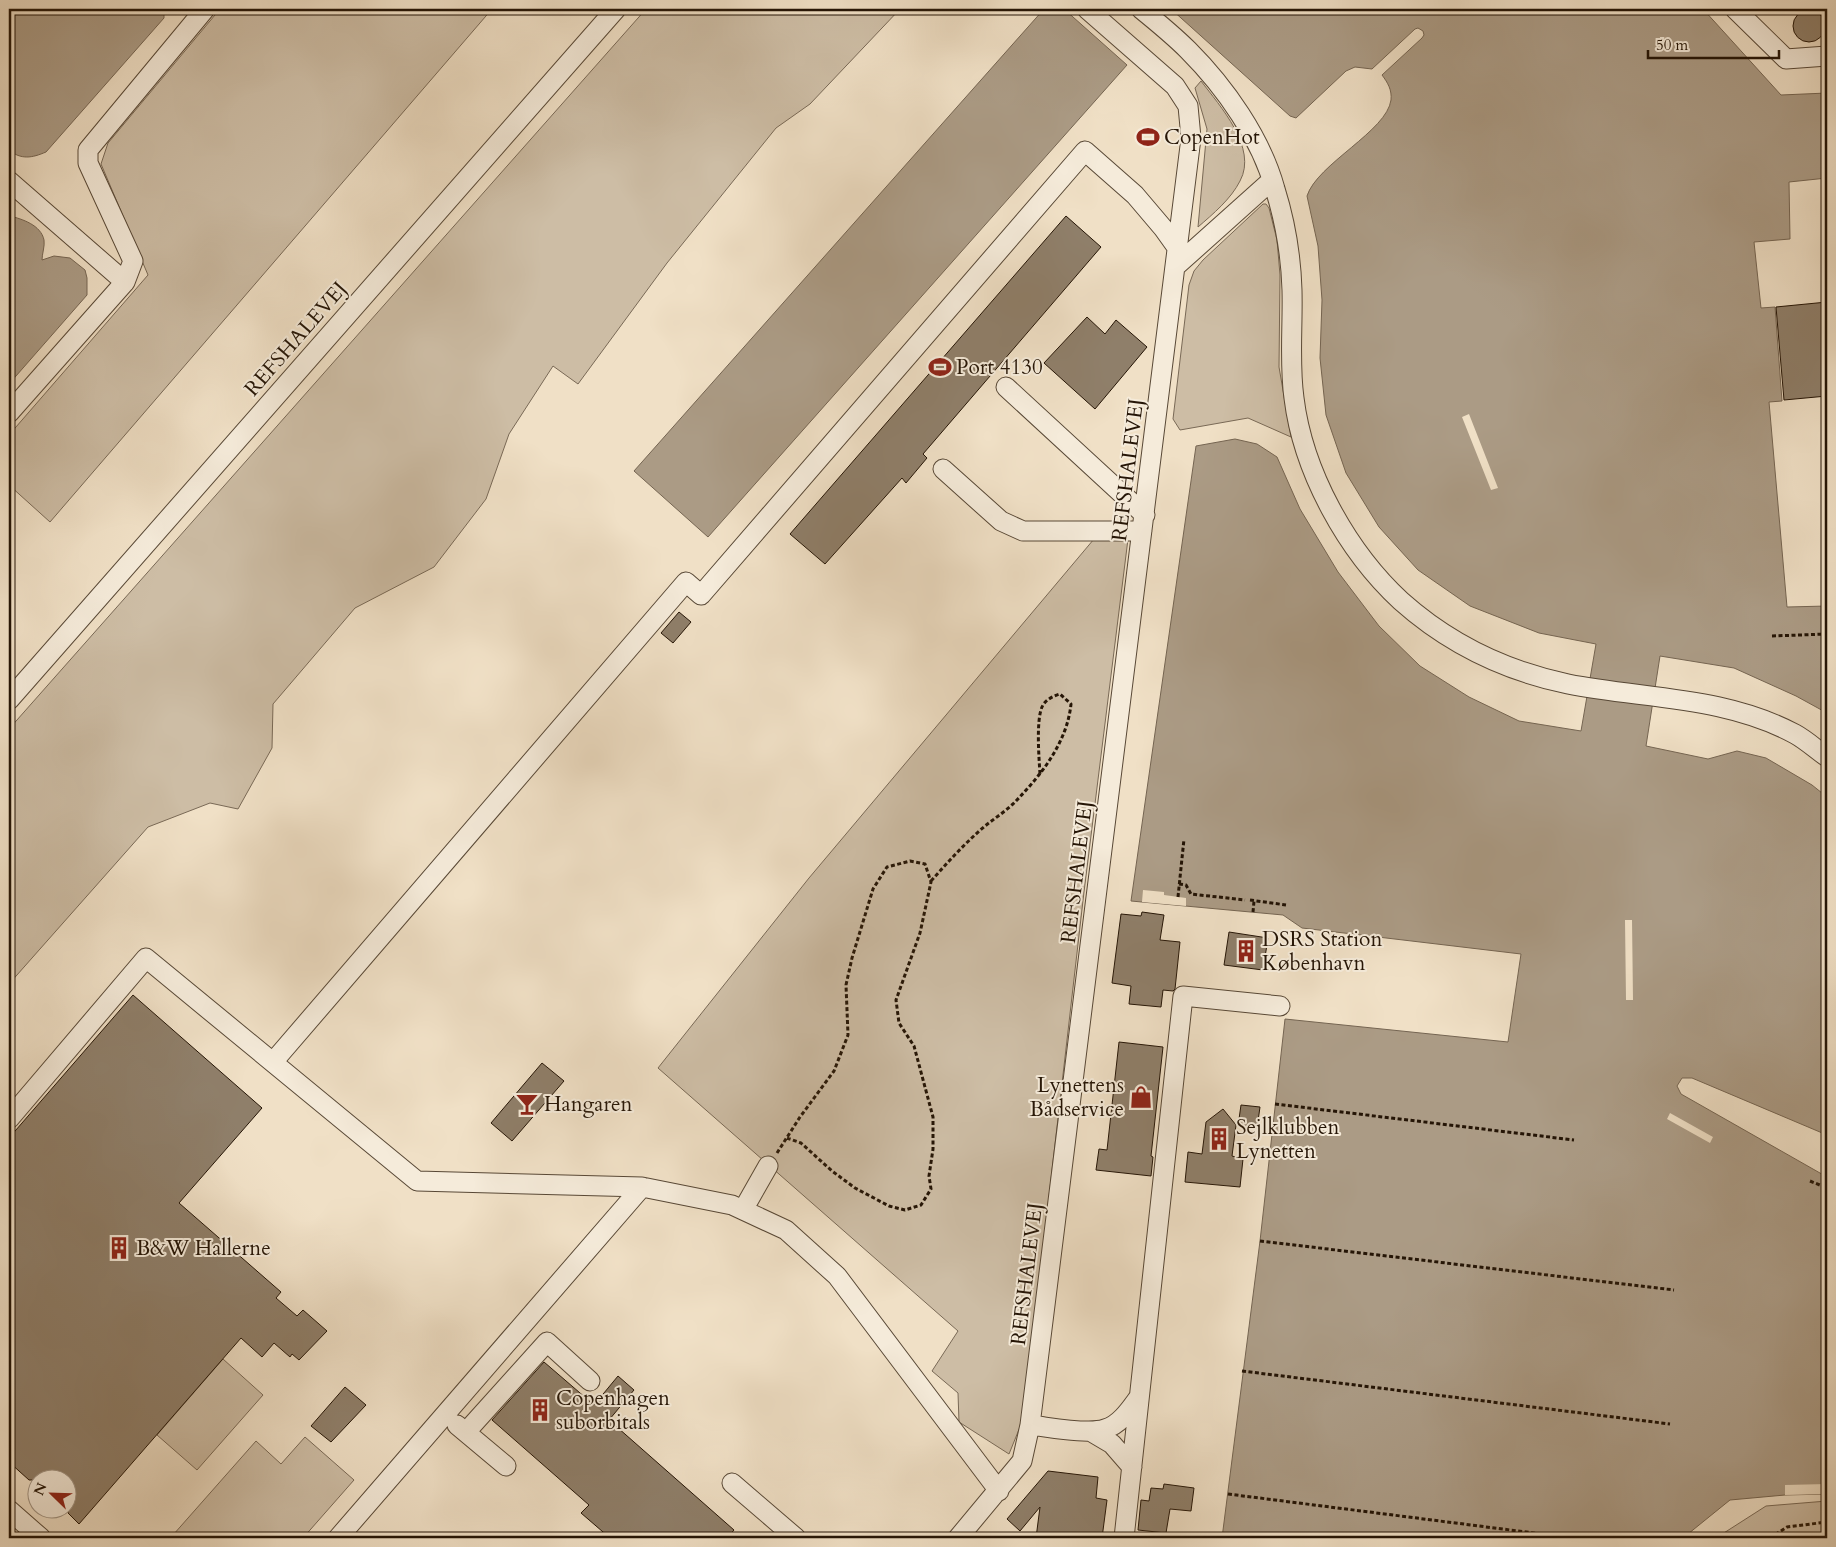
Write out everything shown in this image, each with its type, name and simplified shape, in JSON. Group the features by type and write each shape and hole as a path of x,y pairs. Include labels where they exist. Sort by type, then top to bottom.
{"street":[{"path":"9,413 125,282 133,261 88,163 88,150 205,9"},
{"name":"REFSHALEVEJ","path":"9,700 616,9"},
{"name":"REFSHALEVEJ","path":"958,1538 1022,1462 1030,1425 1191,138 1188,106 1175,86 1086,9"},
{"path":"1141,9 1188,50 1220,86 1245,122 1272,180 1285,226 1292,286 1294,398 1299,425 1321,492 1344,534 1362,558 1400,600 1440,631 1485,658 1537,676 1570,684 1712,705 1745,713 1796,734 1827,757"},
{"path":"1735,9 1786,59 1827,56"},
{"path":"272,1062 686,582 701,595 1085,151 1135,195 1163,228 1177,257 1272,180"},
{"path":"9,181 125,282"},
{"path":"1006,387 1144,523"},
{"path":"943,469 1002,521 1023,531 1144,523"},
{"path":"9,1119 146,958 417,1180 642,1187 732,1205 786,1230 837,1276 999,1491"},
{"path":"1124,1538 1184,996 1280,1006"},
{"path":"743,1210 768,1166"},
{"path":"338,1538 642,1187"},
{"path":"466,1432 547,1342 590,1381"},
{"path":"1030,1425 1090,1431 1106,1429 1119,1421 1139,1397"},
{"path":"445,1415 506,1466"},
{"path":"1090,1431 1112,1444 1132,1467"},
{"path":"732,1483 796,1538"},
{"path":"9,1510 41,1538"}],"path":[{"path":"1772,636 1827,634"},
{"path":"787,1138 802,1143 832,1171 855,1188 889,1206 906,1210 921,1205 930,1188 929,1176 933,1149 933,1117 914,1046 899,1023 896,1000 920,933 931,882 963,847 1014,803 1040,774 1057,750 1069,720 1071,704 1060,694 1052,696 1042,707 1039,725 1040,774"},
{"path":"1178,897 1184,839"},
{"path":"768,1166 800,1117 834,1071 848,1034 846,985 852,958 873,889 887,867 910,861 925,864 931,882"},
{"path":"1179,884 1186,885 1191,894 1245,900"},
{"path":"1253,912 1252,900 1286,905"},
{"path":"1276,1104 1574,1140"},
{"path":"1810,1181 1827,1188"},
{"path":"1260,1241 1674,1290"},
{"path":"1823,1326 1825,1335 1827,1429"},
{"path":"1242,1371 1670,1424"},
{"path":"1228,1494 1573,1538"},
{"path":"1770,1538 1787,1527 1827,1522"},
{"path":"1222,1536 1236,1538"}],"shaded area":[{"path":"9,9 164,9 164,18 46,152 36,156 22,157 9,150"},
{"path":"220,9 492,9 50,522 9,485 9,435 148,275 101,164 108,143"},
{"path":"646,9 900,9 810,104 776,128 667,263 578,384 553,366 509,434 486,499 434,567 355,608 273,704 272,748 238,809 210,803 148,827 9,984 9,729"},
{"path":"1044,9 1064,9 1127,65 708,537 634,471"},
{"path":"1171,9 1703,9 1781,95 1827,93 1827,178 1789,182 1790,239 1754,242 1761,308 1775,307 1782,401 1769,402 1787,607 1827,606 1827,713 1796,696 1734,668 1660,656 1646,746 1708,759 1737,751 1766,758 1812,785 1827,797 1827,1135 1692,1078 1682,1078 1677,1086 1681,1094 1827,1177 1827,1494 1785,1495 1730,1500 1683,1538 1222,1538 1260,1241 1285,1019 1508,1042 1521,954 1302,928 1283,915 1131,901 1196,446 1235,439 1257,444 1277,457 1300,509 1338,572 1379,626 1420,666 1469,697 1519,721 1581,731 1596,644 1539,633 1470,606 1418,570 1379,527 1346,473 1326,415 1320,358 1322,300 1318,246 1307,196 1313,184 1324,172 1378,124 1387,112 1391,93 1382,75 1422,38 1424,35 1423,31 1418,28 1415,29 1372,69 1355,67 1346,71 1296,118 1290,116"},
{"path":"1201,81 1226,115 1241,141 1244,168 1240,181 1232,194 1198,227 1207,129 1195,88"},
{"path":"1263,204 1266,204 1269,208 1277,240 1280,275 1279,367 1291,437 1248,418 1180,430 1173,419 1189,285 1194,271 1203,260"},
{"path":"10,216 25,221 39,230 44,240 42,260 54,256 70,258 85,270 87,295 9,384"},
{"path":"1094,539 1128,539 1084,892 1027,1388 1020,1427 1009,1454 959,1422 958,1393 932,1371 958,1331 658,1068 809,878"},
{"path":"223,1359 263,1395 197,1470 157,1435"},
{"path":"305,1437 354,1480 303,1538 176,1538 173,1535 256,1441 281,1464"},
{"path":"1827,1501 1827,1538 1716,1538 1766,1506"}],"pier":[{"path":"1469,414 1498,488 1491,490 1462,417"},
{"path":"1143,890 1164,892 1164,895 1186,898 1186,906 1142,902"},
{"path":"1625,920 1632,920 1633,1000 1626,1000"},
{"path":"1670,1113 1713,1137 1710,1143 1667,1119"},
{"path":"1827,1484 1827,1494 1785,1495 1785,1485"}],"building":[{"path":"1809,10 1815,11 1820,15 1824,20 1824,32 1820,37 1815,41 1809,42 1803,41 1798,37 1794,32 1793,26 1794,20 1798,15 1803,11"},
{"path":"1066,216 1101,247 923,454 927,458 906,483 902,478 825,564 790,534"},
{"path":"1827,302 1827,396 1784,400 1776,307"},
{"path":"1087,317 1105,334 1116,320 1147,347 1095,409 1044,363"},
{"path":"679,612 691,622 673,643 661,633"},
{"path":"1142,912 1164,915 1160,940 1180,942 1175,989 1173,991 1163,990 1161,1007 1129,1004 1131,986 1112,983 1121,914 1141,916"},
{"name":"DSRS Station København","path":"1229,932 1268,938 1263,970 1224,965"},
{"name":"B&W Hallerne","path":"133,995 262,1108 179,1203 281,1292 276,1298 297,1316 303,1310 327,1331 299,1360 292,1354 290,1357 274,1343 262,1357 241,1338 79,1524 75,1520 78,1520 78,1470 28,1470 28,1479 9,1462 9,1138"},
{"path":"1119,1042 1163,1047 1151,1156 1153,1157 1151,1176 1096,1170 1099,1149 1107,1150"},
{"path":"542,1063 564,1081 512,1141 491,1123"},
{"path":"1241,1105 1260,1107 1257,1128 1238,1126"},
{"name":"Sejlklubben Lynetten","path":"1223,1109 1236,1125 1232,1156 1243,1159 1240,1187 1185,1182 1188,1152 1202,1154 1206,1122"},
{"path":"544,1362 594,1405 618,1376 634,1390 609,1420 734,1530 727,1538 610,1538 581,1513 589,1505 492,1420"},
{"path":"345,1387 366,1405 331,1442 311,1426"},
{"path":"1048,1471 1098,1477 1096,1498 1107,1500 1102,1538 1036,1538 1040,1507 1020,1531 1007,1519"},
{"path":"1164,1484 1194,1488 1191,1511 1170,1509 1166,1533 1138,1530 1141,1500 1149,1501 1151,1488 1163,1489"}],"place":[{"name":"CopenHot","path":"1148,137"},
{"name":"Port 4130","path":"940,367"},
{"name":"DSRS Station København","path":"1246,951"},
{"name":"Lynettens Bådservice","path":"1141,1097"},
{"name":"Hangaren","path":"527,1104"},
{"name":"Sejlklubben Lynetten","path":"1219,1139"},
{"name":"B&W Hallerne","path":"119,1248"},
{"name":"Copenhagen suborbitals","path":"540,1410"}]}
